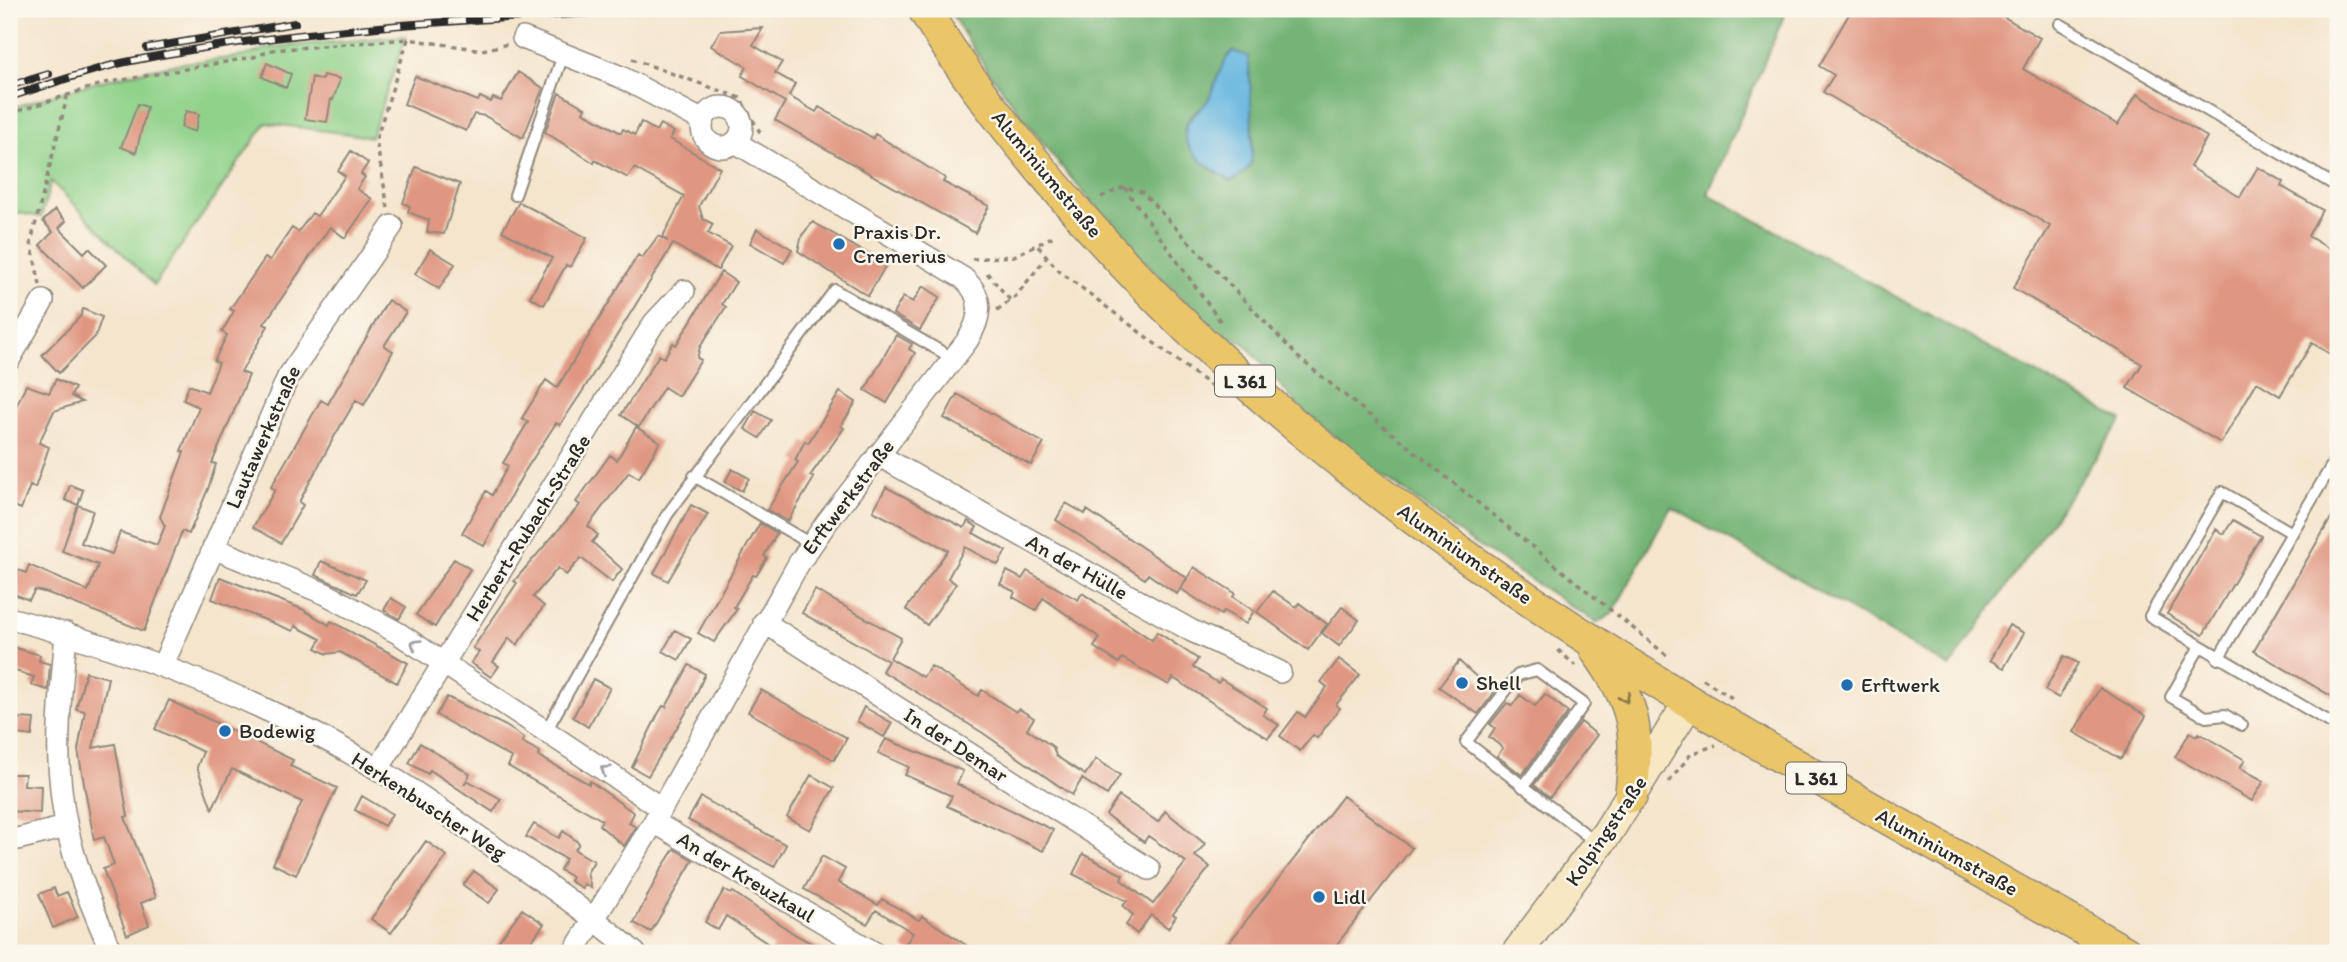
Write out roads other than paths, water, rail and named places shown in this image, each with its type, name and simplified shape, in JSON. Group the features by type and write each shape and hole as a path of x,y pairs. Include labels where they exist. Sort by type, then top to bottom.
{"main road":[{"name":"Aluminiumstraße","path":"924,9 961,65 1031,157 1108,247 1175,318 1234,372 1427,531 1589,640 1696,691 2126,953"},
{"path":"1589,640 1614,674 1632,712 1637,740 1631,796"}],"street":[{"name":"Erftwerkstraße","path":"523,38 621,77 703,121 703,134 711,143 723,147 735,142 762,149 964,278 973,287 979,304 977,321 954,359 811,544 764,622 597,919 573,953"},
{"path":"703,121 716,107 730,108 742,124 735,142"},
{"name":"Lautawerkstraße","path":"163,665 296,363 392,226"},
{"name":"Herbert-Rubach-Straße","path":"378,769 654,323 684,291"},
{"path":"9,360 43,301"},
{"name":"An der Hülle","path":"878,455 1192,631 1280,672"},
{"path":"214,548 354,608 444,662 546,731 657,815"},
{"name":"Herkenbuscher Weg","path":"9,618 66,633 163,665 270,713 378,769 597,919 635,953"},
{"name":"In der Demar","path":"764,622 1149,869"},
{"path":"66,633 59,759 66,827 85,886 112,953"},
{"name":"Kolpingstraße","path":"1517,953 1599,845 1696,691"},
{"name":"An der Kreuzkaul","path":"657,815 875,953"},
{"path":"9,841 66,827"}],"lane":[{"path":"2060,24 2338,187"},
{"path":"514,195 563,55"},
{"path":"546,731 657,533 694,477 835,290 954,359"},
{"path":"2218,659 2338,455"},
{"path":"694,477 811,544"},
{"path":"2292,533 2222,492 2150,616 2199,648 2338,727"},
{"path":"2199,648 2171,697 2206,718 2225,715 2242,725"},
{"path":"1524,787 1584,704 1537,670 1518,675 1466,741 1524,787 1599,845"}],"water":[{"path":"1233,51 1248,56 1252,157 1243,174 1231,181 1198,158 1187,142 1185,133 1189,121 1208,100 1221,68"}],"railway":[{"path":"9,97 116,64 265,39 399,25 669,9"},
{"path":"147,48 295,23"},
{"path":"9,86 49,74"}],"place":[{"name":"Praxis Dr. Cremerius","path":"839,244"},
{"name":"Shell","path":"1462,683"},
{"name":"Erftwerk","path":"1847,685"},
{"name":"Bodewig","path":"225,731"},
{"name":"Lidl","path":"1319,897"}]}
